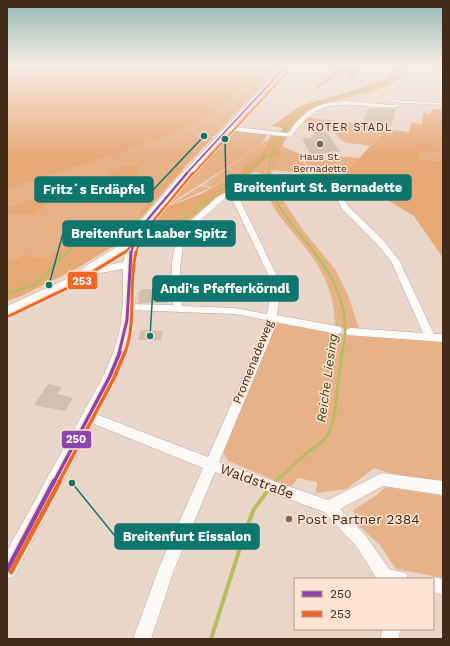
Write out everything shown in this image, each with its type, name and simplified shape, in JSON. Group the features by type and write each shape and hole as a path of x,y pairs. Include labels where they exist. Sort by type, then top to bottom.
{"main road":[{"path":"79,277 92,267 120,250 136,235 143,224 180,180 258,95"},
{"path":"7,570 110,376 118,357 127,325 128,262 136,235"},
{"path":"108,258 128,262"},
{"path":"7,311 79,277 128,262"}],"street":[{"path":"379,100 443,104"},
{"path":"227,128 290,135 296,123 306,114 331,102 398,105"},
{"path":"333,187 346,208 380,242 395,260 430,337"},
{"name":"Promenadeweg","path":"142,639 166,570 268,332 276,294 272,274 234,196 227,193 193,222 184,234 178,255 176,274 178,310"},
{"path":"128,307 236,311 337,330"},
{"path":"351,332 443,338"},
{"name":"Waldstraße","path":"88,416 211,465 329,507 361,541 385,577"},
{"path":"329,507 382,478 443,488"}],"shaded area":[{"path":"7,95 233,95 206,118 158,140 7,189"},
{"path":"233,95 253,95 185,167 180,165 167,180 157,185 139,180 137,172 140,165 108,172 120,183 148,200 148,203 140,210 139,217 133,221 80,233 62,248 43,259 26,254 7,261 7,215 36,213 56,200 81,191 97,188 97,179 91,178 7,207 7,188 158,140 206,118"},
{"path":"336,95 356,95 314,108 299,119 288,134 280,133 283,128 272,126 300,106"},
{"path":"433,109 443,110 443,147 439,147 441,153 420,151 419,159 443,161 443,258 414,216 372,191 325,182 309,171 352,166 386,129 409,132 411,123 422,124 423,113 430,114"},
{"path":"305,117 386,127 386,129 370,146 348,143 340,139 332,127 316,125 308,122 301,123 295,134 293,134 299,123"},
{"path":"237,130 268,134 262,143 166,206 149,223 215,146 222,142 232,131"},
{"path":"271,135 287,136 282,146 280,156 277,156 274,170 271,171 274,157 269,153 253,172 205,207 182,227 140,239 148,226 167,207 201,194 243,170 243,166 260,156"},
{"path":"268,139 260,156 243,166 243,170 212,187 203,185"},
{"path":"282,146 300,154 310,174 274,170 277,156 280,156"},
{"path":"438,147 443,147 443,161 419,159 420,151 440,153"},
{"path":"269,153 274,157 271,171 280,196 303,230 335,269 348,295 360,331 335,327 333,305 323,274 311,255 275,210 268,197 260,173 253,172"},
{"path":"302,154 319,160 326,160 336,156 359,158 352,166 309,171"},
{"path":"140,165 137,172 139,180 157,185 167,180 170,173 176,167 180,165 185,167 142,217 112,247 74,270 19,297 7,301 7,261 26,254 43,259 62,248 80,233 102,223 133,221 139,217 140,210 148,203 148,200 120,183 107,172 125,166"},
{"path":"91,178 97,179 97,188 64,196 48,204 36,214 7,215 7,207"},
{"path":"201,186 210,188 167,207 170,205"},
{"path":"275,323 351,336 443,341 443,484 408,479 374,468 347,489 316,493 317,482 298,478 291,487 228,461 223,453"},
{"path":"386,487 443,496 443,578 396,569 380,545 357,524 353,510 374,497"}],"building":[{"path":"368,108 396,109 391,127 362,124"},
{"name":"Haus St. Bernadette","path":"313,132 327,132 340,152 333,151 314,156 310,153 302,138 312,138 311,135 315,135"},
{"path":"143,289 168,290 168,303 138,303 139,292"},
{"path":"141,330 163,331 161,340 138,340"},
{"path":"48,384 62,387 57,394 73,398 65,411 34,405"}],"waterway":[{"name":"Reiche Liesing","path":"299,113 310,106 341,95"},
{"name":"Reiche Liesing","path":"269,174 271,156 282,132 301,112"},
{"path":"244,174 269,155"},
{"path":"68,252 76,244 100,230 124,227 165,230 176,226 216,193 246,173"},
{"name":"Reiche Liesing","path":"269,174 270,184 279,206 315,253"},
{"path":"7,294 35,284 68,252"},
{"name":"Reiche Liesing","path":"314,252 336,287 344,312 345,339 342,353"},
{"name":"Reiche Liesing","path":"275,482 309,451 323,441 329,433 334,417 342,352"},
{"name":"Reiche Liesing","path":"211,639 246,529 254,509 269,489"}],"transit line":[{"name":"250","path":"7,570 116,362 126,327 129,263 138,231 194,165 259,95"},
{"name":"253","path":"11,572 114,378 123,357 131,327 134,264 143,233 198,168 266,95"},
{"name":"253","path":"9,316 82,281 94,271 122,254 139,239 145,230"}],"place":[{"name":"Fritz´s Erdäpfel","path":"204,136"},
{"name":"Breitenfurt St. Bernadette","path":"225,139"},
{"name":"Haus St. Bernadette","path":"320,144"},
{"name":"Breitenfurt Laaber Spitz","path":"49,285"},
{"name":"Andi's Pfefferkörndl","path":"150,336"},
{"name":"Breitenfurt Eissalon","path":"72,483"},
{"name":"Post Partner 2384","path":"289,519"}],"district":[{"name":"ROTER STADL","path":"350,127"}]}
